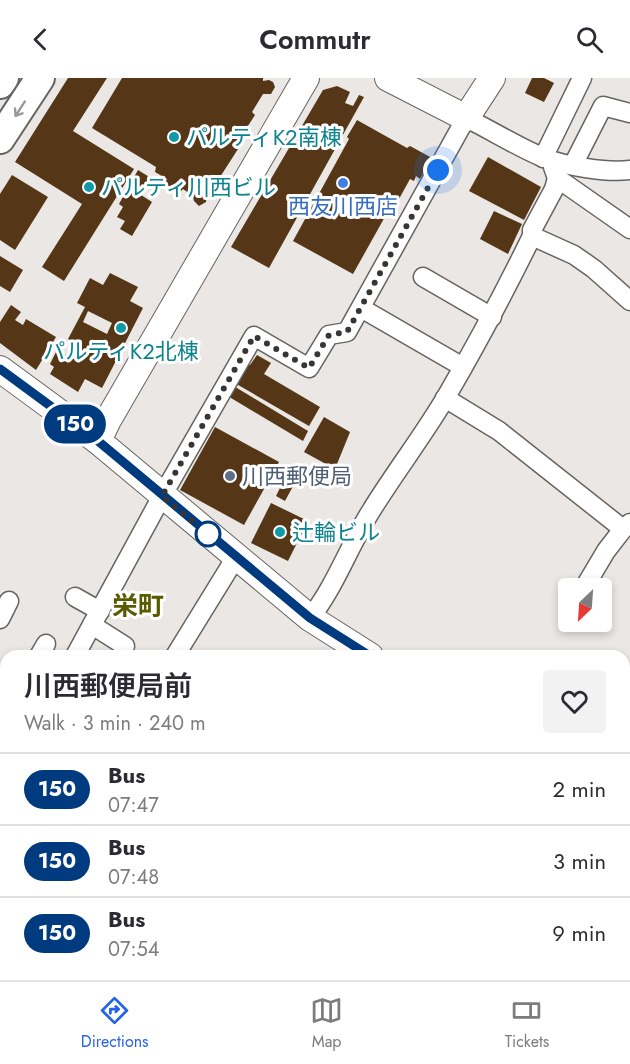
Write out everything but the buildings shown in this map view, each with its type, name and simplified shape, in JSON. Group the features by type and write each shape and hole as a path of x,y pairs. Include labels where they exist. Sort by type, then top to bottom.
{"main road":[{"path":"0,84 4,78"},
{"path":"0,140 40,78"}],"street":[{"path":"98,441 306,78"},
{"path":"387,78 547,159 617,172 630,170"},
{"path":"422,78 440,89 466,118"},
{"path":"78,650 162,496 254,336 309,368 329,335 347,332 466,118 492,78"},
{"path":"547,159 582,78"},
{"path":"573,165 603,105 630,113"},
{"path":"547,159 557,178 630,229"},
{"path":"310,618 336,579 360,528 394,472 415,445 445,398 492,317 532,236 532,230 555,187 557,178"},
{"path":"532,236 574,255 594,269 630,301"},
{"path":"423,277 492,317"},
{"path":"361,308 463,367"},
{"path":"0,369 98,441 310,618 358,650"},
{"path":"445,398 499,431 627,526 606,552 590,578"},
{"path":"179,650 236,557"},
{"path":"75,597 125,646"},
{"path":"0,619 9,601"}],"bus line":[{"name":"150","path":"0,369 98,441 310,618 361,650"}],"place":[{"name":"パルティK2南棟","path":"174,137"},
{"name":"西友川西店","path":"343,183"},
{"name":"パルティ川西ビル","path":"89,187"},
{"name":"パルティK2北棟","path":"121,328"},
{"name":"川西郵便局","path":"230,476"},
{"name":"辻輪ビル","path":"280,532"}],"district":[{"name":"栄町","path":"138,606"}],"route":[{"path":"208,534 162,496 254,336 309,368 329,335 347,332 438,170"}]}
